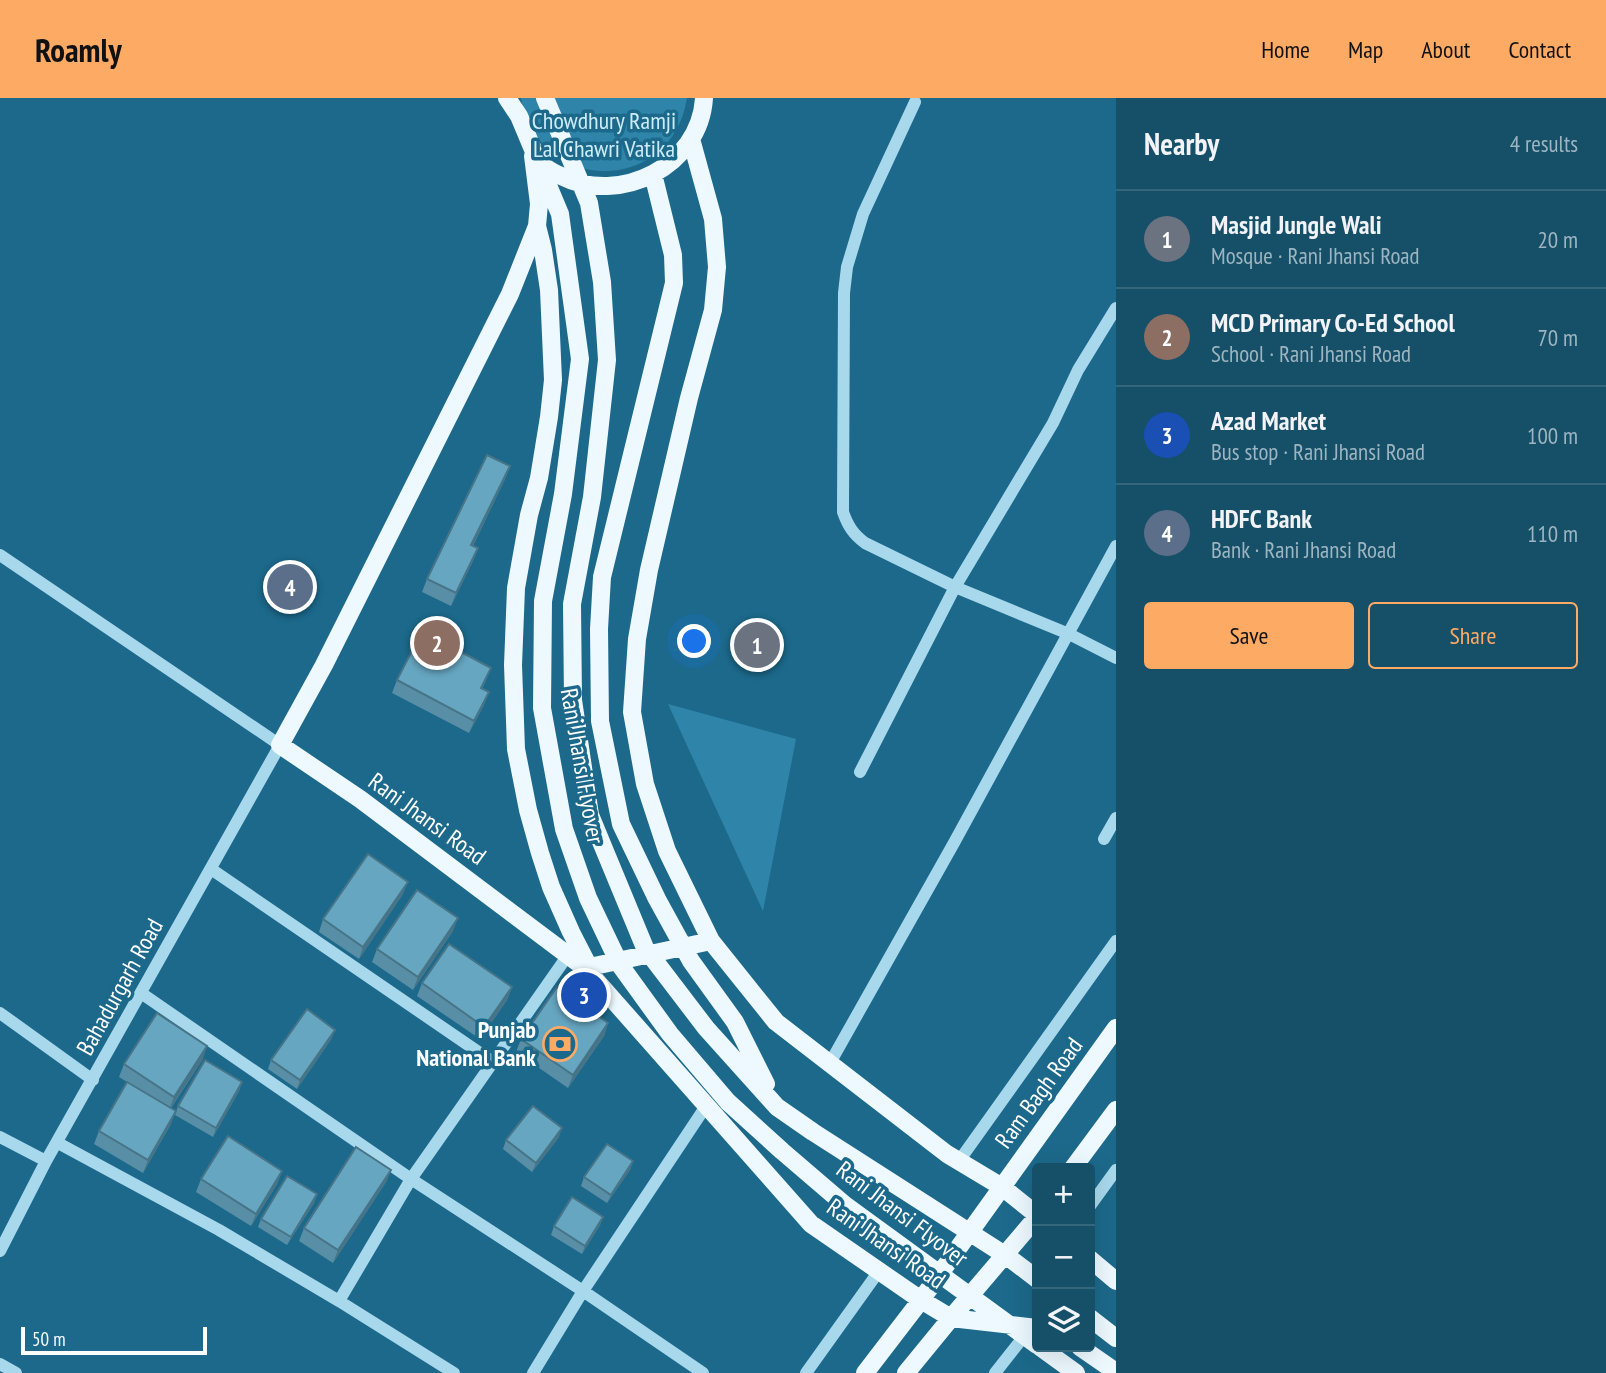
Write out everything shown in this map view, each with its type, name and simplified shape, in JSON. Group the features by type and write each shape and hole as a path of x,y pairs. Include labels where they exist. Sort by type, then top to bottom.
{"main road":[{"name":"Rani Jhansi Flyover","path":"545,98 589,203 602,282 607,360 592,498 572,604 573,700 590,815 645,948 706,1028 777,1107 1032,1275"},
{"path":"504,100 522,144 545,168 574,183 607,187 640,181 669,164 691,139 704,98"},
{"name":"Rani Jhansi Flyover","path":"504,100 519,116 560,214 580,359 563,494 543,601 542,708 564,829 588,898 620,965 670,1034 728,1102 845,1205 1032,1341"},
{"path":"691,139 713,219 717,267 713,310 649,570 637,639 632,712 645,784 667,851 711,942 776,1023 959,1161 1002,1187 1032,1212"},
{"path":"280,745 324,665 510,295 537,226 539,204 533,156"},
{"path":"653,174 673,255 674,282 602,577 599,629 600,721 621,824 685,951 734,1022 777,1107"},
{"path":"537,226 549,290 553,380 549,417 516,588 516,749 528,810 551,887 571,932 612,1005 639,1041 680,1087 725,1127 782,1151"},
{"name":"Rani Jhansi Road","path":"280,745 360,799 586,968 811,1224 951,1318 1032,1328"},
{"path":"586,968 711,942"},
{"name":"Ram Bagh Road","path":"865,1373 921,1300 1116,1028"},
{"path":"1077,1163 1116,1110"},
{"path":"906,1373 1032,1222"},
{"path":"1095,1263 1116,1281"},
{"path":"1095,1322 1116,1338"},
{"name":"Rani Jhansi Flyover","path":"1047,1352 1076,1373"},
{"path":"1087,1352 1116,1372"}],"street":[{"path":"915,102 863,214 847,267 844,293 843,512 847,525 855,536 865,543 955,587 1069,634 1116,658"},
{"path":"860,772 955,587 1053,423 1078,370 1116,308"},
{"path":"830,1063 1116,546"},
{"path":"0,555 280,745"},
{"name":"Bahadurgarh Road","path":"0,1251 47,1161 280,745"},
{"path":"1104,839 1116,818"},
{"path":"211,869 493,1062"},
{"path":"959,1161 1116,941"},
{"path":"338,1301 411,1179 568,955"},
{"path":"141,993 411,1179 583,1291 702,1373"},
{"path":"0,1013 93,1080"},
{"path":"533,1373 583,1291 706,1106"},
{"path":"0,1137 47,1161"},
{"path":"58,1143 219,1230 454,1373"},
{"path":"1095,1199 1116,1170"},
{"path":"806,1373 879,1271"},
{"path":"995,1373 1032,1330"},
{"path":"0,1364 16,1373"}],"green space":[{"name":"Chowdhury Ramji Lal Chawri Vatika","path":"521,98 687,98 676,130 657,153 633,166 605,171 577,167 552,153 533,130"},
{"path":"668,704 796,739 763,911"}],"building":[{"path":"487,455 510,466 471,545 478,548 456,593 427,579"},
{"path":"422,631 491,668 481,688 489,692 474,721 397,680"},
{"path":"368,854 408,882 363,947 323,919"},
{"path":"417,890 458,918 418,977 377,949"},
{"path":"449,944 512,987 484,1027 422,983"},
{"name":"Punjab National Bank","path":"557,987 608,1023 573,1075 521,1039"},
{"path":"307,1009 335,1030 300,1080 271,1060"},
{"path":"157,1013 207,1046 174,1097 124,1064"},
{"path":"205,1060 242,1082 216,1128 178,1106"},
{"path":"127,1082 176,1111 148,1160 99,1131"},
{"path":"533,1106 562,1128 536,1163 506,1140"},
{"path":"228,1136 282,1171 256,1214 201,1179"},
{"path":"607,1144 633,1161 611,1195 584,1177"},
{"path":"356,1147 391,1170 338,1250 304,1228"},
{"path":"287,1176 317,1194 291,1237 261,1219"},
{"path":"572,1197 603,1217 585,1246 554,1226"}],"place":[{"name":"HDFC Bank","path":"290,587"},
{"name":"MCD Primary Co-Ed School","path":"437,643"},
{"name":"Masjid Jungle Wali","path":"757,645"},
{"name":"Azad Market","path":"584,995"},
{"name":"Punjab National Bank","path":"560,1044"}]}
